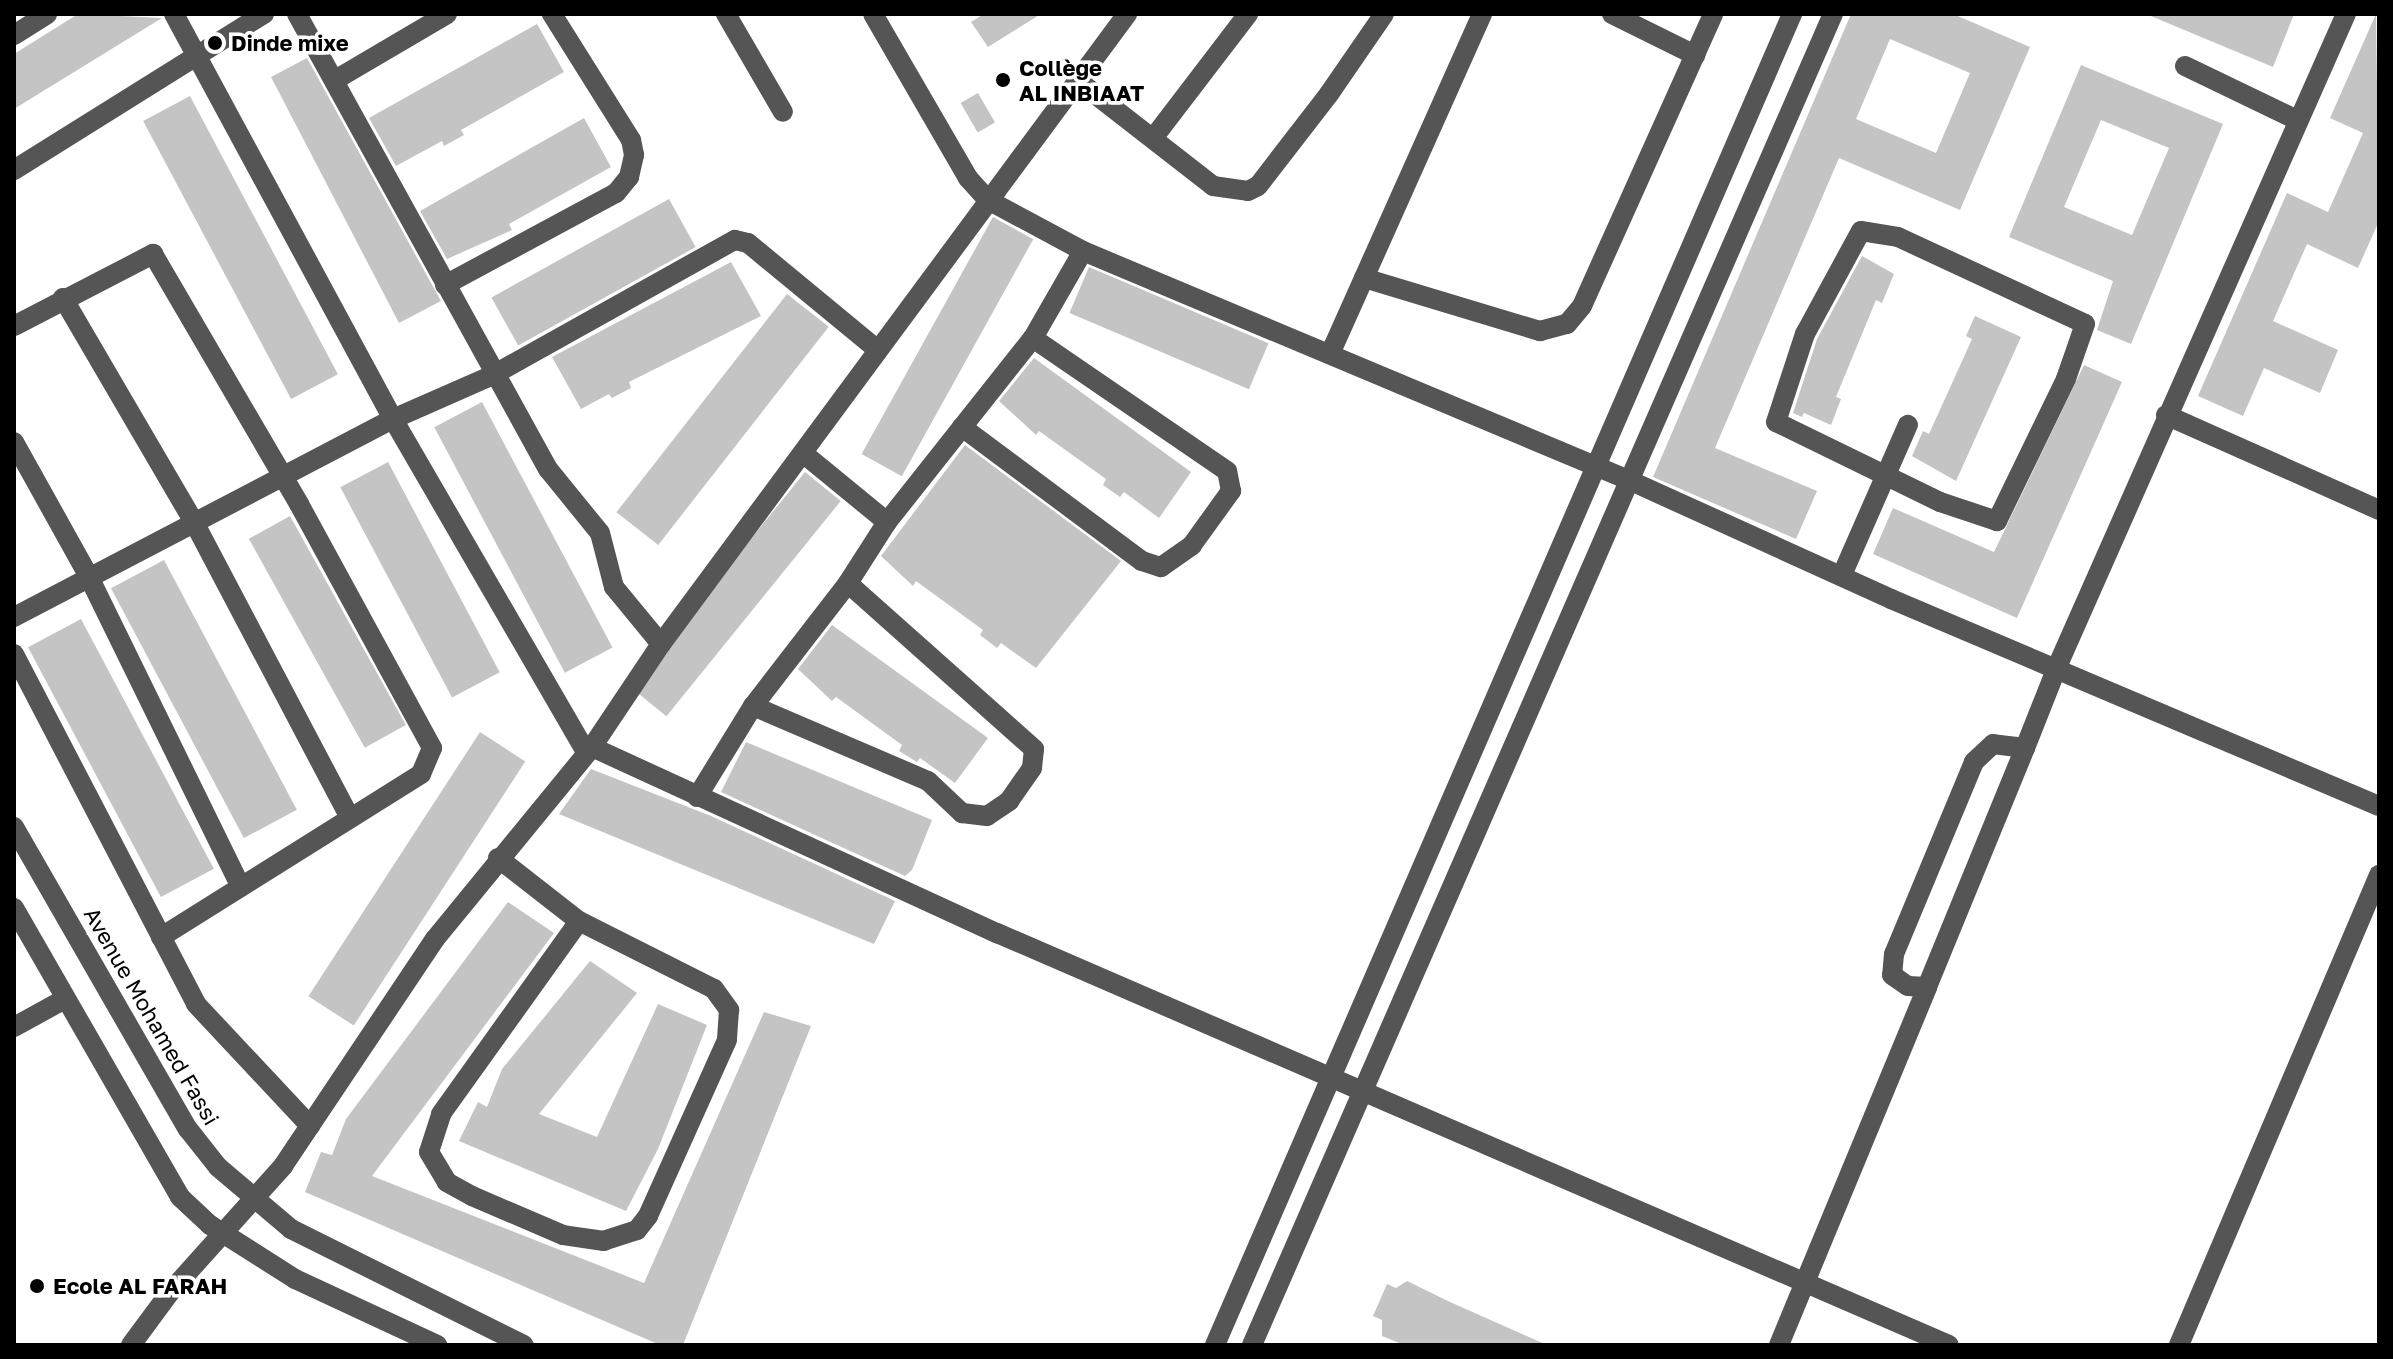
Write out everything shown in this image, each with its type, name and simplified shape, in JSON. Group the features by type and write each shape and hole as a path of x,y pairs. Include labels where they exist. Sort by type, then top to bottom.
{"street":[{"path":"14,35 46,14"},
{"path":"174,14 393,419 590,750 997,933 1334,1075 1805,1285 1949,1345"},
{"path":"14,170 199,58 264,14"},
{"path":"297,14 493,375 548,469 600,533 614,587 661,644"},
{"path":"335,80 447,14"},
{"path":"445,285 616,193 629,177 634,155 631,140 552,14"},
{"path":"726,14 783,112"},
{"path":"873,14 968,178 988,200 1083,251 1631,481 2379,806"},
{"path":"131,1345 310,1126 435,939 498,858 590,750 661,644 805,455 878,350 1127,14"},
{"path":"1154,137 1248,14"},
{"path":"1077,80 1213,186 1237,192 1258,186 1384,14"},
{"path":"1330,354 1482,14"},
{"path":"1612,14 1695,55"},
{"path":"1364,278 1540,331 1567,324 1582,306 1713,14"},
{"path":"1215,1345 1792,14"},
{"path":"1252,1345 1833,14"},
{"path":"1779,1345 2057,667 2346,14"},
{"path":"2185,66 2297,120"},
{"path":"1869,231 1898,237 2083,320 2085,327 2066,379 2001,519 1940,502 1886,477 1781,425 1775,417 1805,334 1855,236 1869,231"},
{"path":"14,617 393,419 493,375 735,240 748,243 878,350"},
{"path":"697,797 753,706 848,583 887,522 1033,338 1083,251"},
{"path":"14,326 153,254 432,748 421,774 161,937"},
{"path":"63,298 195,524 350,818"},
{"path":"962,427 1142,561 1161,567 1192,545 1231,491 1227,471 1033,338"},
{"path":"2166,415 2379,510"},
{"path":"1842,575 1908,425"},
{"path":"14,442 89,577 241,887"},
{"path":"805,455 887,522"},
{"path":"753,706 928,781 962,813 987,816 1009,801 1037,760 1034,749 848,583"},
{"path":"14,654 196,1004 310,1126"},
{"path":"1927,987 1908,986 1892,975 1906,918 1981,751 1993,744 2025,748"},
{"name":"Avenue Mohamed Fassi","path":"14,827 188,1129 251,1200 291,1229 524,1345"},
{"path":"498,858 579,921 684,971 714,989 729,1010 727,1040 648,1216 637,1230 604,1241 563,1235 472,1196 447,1182 429,1152 441,1114 579,921"},
{"path":"2179,1345 2379,875"},
{"path":"14,908 164,1176 222,1233 295,1279 437,1345"},
{"path":"14,1027 65,999"}],"building":[{"path":"78,14 162,18 14,109 14,54"},
{"path":"984,14 1041,14 988,47 971,22"},
{"path":"1851,14 1953,14 2030,47 1960,210 1839,158 1715,448 1817,491 1796,539 1653,477","holes":["1890,39 1970,73 1936,153 1856,119"]},
{"path":"2146,14 2294,14 2273,67"},
{"path":"2376,14 2379,221 2358,268 2307,244 2273,321 2338,350 2320,393 2264,368 2243,416 2198,396 2287,193 2328,212 2363,133 2330,118"},
{"path":"537,24 564,72 461,130 464,135 444,146 442,141 396,166 369,118"},
{"path":"307,58 441,301 399,323 271,77"},
{"path":"2081,65 2223,124 2131,344 2097,330 2113,281 2009,237","holes":["2101,120 2169,148 2132,235 2064,207"]},
{"path":"978,93 995,122 978,132 961,103"},
{"path":"190,96 338,374 291,399 143,121"},
{"path":"584,118 611,167 509,224 512,230 447,259 420,211"},
{"path":"669,199 696,247 518,346 491,297"},
{"path":"993,217 1033,239 902,476 862,454"},
{"path":"1862,256 1894,274 1882,303 1876,300 1836,397 1841,399 1831,425 1804,413 1802,417 1793,413 1817,339"},
{"path":"731,262 761,316 629,382 631,388 612,398 609,394 581,409 552,357"},
{"path":"1089,267 1268,343 1249,389 1069,313"},
{"path":"787,294 829,327 658,545 616,512"},
{"path":"1975,316 2021,337 1956,481 1912,456 1923,431 1929,434 1972,339 1966,336"},
{"path":"1034,358 1191,472 1159,518 1124,492 1120,497 1103,485 1106,479 1039,431 1036,435 999,401"},
{"path":"2084,365 2122,382 2017,618 1873,554 1893,508 1994,552"},
{"path":"482,402 613,647 565,673 434,427"},
{"path":"965,445 1121,561 1036,668 1001,643 997,648 980,635 983,630 916,581 913,586 881,556"},
{"path":"388,462 500,672 452,697 340,487"},
{"path":"805,472 841,501 666,716 631,687"},
{"path":"290,516 406,725 365,748 249,539"},
{"path":"164,560 297,810 244,838 111,588"},
{"path":"81,619 214,869 161,897 28,647"},
{"path":"832,625 988,738 955,783 920,758 917,762 899,751 902,745 836,697 832,701 798,669"},
{"path":"480,732 525,761 354,1026 308,996"},
{"path":"746,742 932,820 912,870 905,876 721,792"},
{"path":"591,769 711,816 895,901 874,944 559,814"},
{"path":"508,902 554,933 372,1176 644,1283 764,1012 811,1026 683,1345 660,1345 305,1192 321,1152 332,1155 346,1119"},
{"path":"590,961 637,993 539,1114 597,1137 658,1004 707,1025 658,1149 626,1211 459,1141 478,1102 487,1107 502,1069"},
{"path":"1407,1281 1547,1345 1404,1345 1382,1336 1382,1320 1373,1316 1387,1284 1396,1288"}],"place":[{"name":"Dinde mixe","path":"215,43"},
{"name":"Collège AL INBIAAT","path":"1003,80"},
{"name":"Ecole AL FARAH","path":"37,1286"}]}
